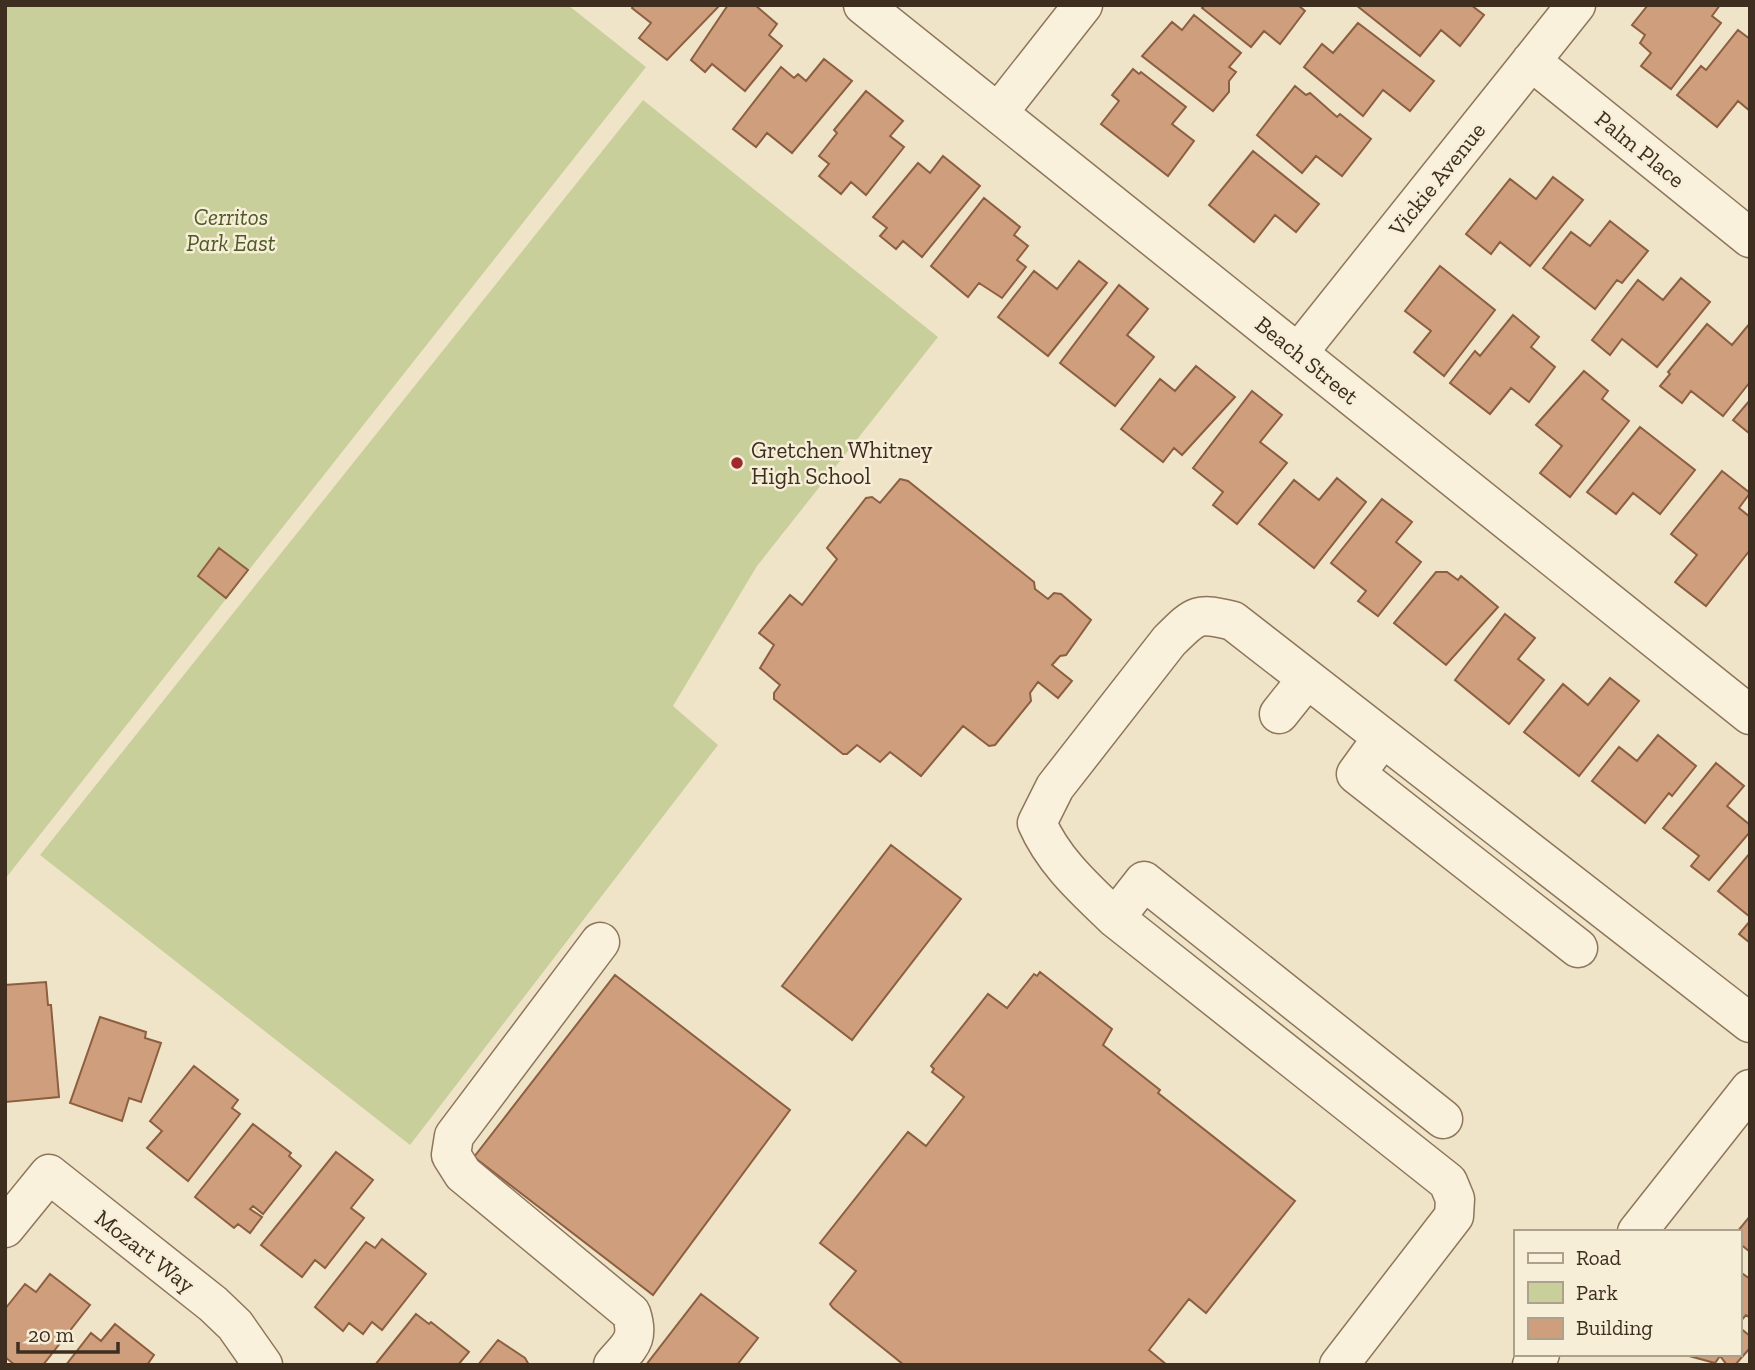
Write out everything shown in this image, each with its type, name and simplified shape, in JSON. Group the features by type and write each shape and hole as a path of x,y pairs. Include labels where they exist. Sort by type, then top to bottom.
{"street":[{"name":"Beach Street","path":"863,5 1750,715"},
{"path":"998,113 1083,5"},
{"name":"Vickie Avenue","path":"1298,353 1576,5"},
{"name":"Palm Place","path":"1531,61 1750,238"},
{"path":"1339,1365 1454,1216 1455,1199 1448,1182 1115,918 1070,875 1048,847 1037,823 1055,787 1169,641 1189,621 1206,614 1233,621 1750,1023"},
{"path":"1279,714 1307,679"},
{"path":"1382,738 1356,774 1578,948"},
{"path":"1502,889 1530,854"},
{"path":"1115,918 1144,881 1443,1119"},
{"path":"600,942 454,1136 451,1155 463,1174 631,1313 636,1329 634,1341 613,1365"},
{"path":"1194,981 1223,944"},
{"path":"1266,1038 1294,1001"},
{"path":"1338,1095 1367,1058"},
{"path":"1639,1230 1750,1089"},
{"name":"Mozart Way","path":"5,1228 49,1174 214,1304 235,1325 263,1365"}],"green space":[{"name":"Cerritos Park East","path":"5,5 568,5 646,67 5,879"},
{"path":"643,100 938,337 757,566 673,706 718,745 410,1145 40,855"}],"building":[{"path":"634,5 720,5 667,60 639,38 651,23 632,8"},
{"path":"728,5 755,5 777,24 769,35 782,46 745,91 712,64 705,72 691,60"},
{"path":"1205,5 1298,5 1305,11 1280,44 1264,31 1251,47 1202,8"},
{"path":"1356,5 1471,5 1484,15 1460,46 1441,30 1420,56"},
{"path":"1648,5 1720,5 1712,16 1721,23 1671,89 1641,66 1651,53 1640,43 1645,35 1632,25"},
{"path":"1194,15 1241,53 1229,67 1236,72 1229,81 1229,92 1213,111 1142,56 1172,22 1182,30"},
{"path":"1358,23 1434,81 1410,111 1383,90 1363,116 1304,67 1322,44 1333,53"},
{"path":"1738,30 1750,39 1750,111 1738,101 1717,127 1677,95 1701,66 1706,70"},
{"path":"824,59 852,81 792,153 767,133 756,147 733,129 781,67 794,78 798,74 806,81"},
{"path":"1133,69 1139,74 1141,72 1186,107 1172,124 1194,141 1168,176 1101,124 1119,101 1112,95"},
{"path":"1295,86 1306,95 1310,93 1337,117 1340,114 1371,139 1342,176 1316,156 1302,173 1257,135"},
{"path":"866,91 903,121 890,136 904,147 866,195 851,182 841,194 819,176 829,164 819,156 837,133 834,130"},
{"path":"1253,151 1319,204 1296,232 1275,215 1254,242 1209,205"},
{"path":"943,156 980,186 922,257 903,241 896,249 880,236 887,228 873,217 918,163 930,173"},
{"path":"1553,177 1583,200 1530,266 1500,242 1491,254 1466,234 1510,179 1536,199"},
{"path":"984,198 1020,227 1014,235 1028,246 1017,260 1026,267 1002,298 979,283 968,297 931,266"},
{"path":"1610,221 1648,251 1622,283 1617,280 1595,309 1543,268 1571,232 1590,246"},
{"path":"1079,261 1107,283 1048,356 998,317 1034,271 1057,289"},
{"path":"1440,266 1495,310 1444,376 1414,352 1431,331 1405,311"},
{"path":"1681,278 1710,302 1657,367 1622,339 1610,355 1592,340 1638,280 1663,300"},
{"path":"1119,285 1148,309 1127,335 1154,357 1115,406 1060,363"},
{"path":"1513,315 1539,337 1531,347 1555,367 1529,402 1511,388 1490,414 1450,383 1475,351 1480,356"},
{"path":"1750,323 1750,382 1723,416 1691,391 1682,403 1660,386 1707,324 1732,345"},
{"path":"1196,366 1235,397 1182,455 1174,448 1163,462 1121,429 1160,379 1175,391"},
{"path":"1584,371 1608,391 1602,399 1629,421 1570,497 1540,473 1562,446 1536,425"},
{"path":"1252,391 1282,415 1260,442 1287,463 1237,524 1213,505 1223,492 1193,468"},
{"path":"1750,400 1750,434 1733,420"},
{"path":"1640,427 1695,470 1660,514 1633,493 1616,514 1587,492"},
{"path":"1722,471 1750,493 1739,508 1750,517 1750,550 1706,606 1675,582 1697,555 1671,534"},
{"path":"1337,478 1366,502 1314,568 1259,524 1294,480 1319,500"},
{"path":"900,479 908,481 1034,582 1035,589 1048,599 1054,593 1061,594 1091,620 1066,655 1060,656 1052,665 1072,681 1058,698 1038,682 1030,693 1031,701 995,745 989,746 963,726 921,776 890,752 880,762 857,745 847,754 843,754 774,699 774,693 780,685 760,668 774,645 759,633 790,595 802,605 837,559 827,548 866,498 872,497 880,503"},
{"path":"1382,499 1412,522 1396,542 1421,562 1378,616 1358,601 1366,591 1331,563"},
{"path":"219,548 248,570 226,598 198,576"},
{"path":"1436,572 1447,572 1458,580 1461,576 1498,607 1446,665 1394,623"},
{"path":"1505,614 1535,638 1518,659 1544,680 1509,724 1455,680"},
{"path":"1610,678 1639,701 1579,776 1524,732 1563,684 1588,705"},
{"path":"1658,735 1696,766 1672,796 1669,793 1645,823 1592,781 1619,747 1637,761"},
{"path":"1716,763 1744,786 1727,806 1750,825 1750,832 1709,880 1691,866 1699,856 1663,828"},
{"path":"891,845 961,899 852,1040 782,986"},
{"path":"1750,853 1750,917 1718,891"},
{"path":"1750,921 1750,943 1739,934"},
{"path":"1040,972 1112,1029 1103,1045 1160,1090 1158,1093 1295,1201 1206,1313 1189,1299 1149,1350 1167,1365 904,1365 830,1304 856,1271 820,1243 908,1132 926,1146 964,1097 932,1072 934,1069 931,1066 988,994 1007,1008 1034,974 1037,976"},
{"path":"615,975 790,1110 653,1295 474,1157"},
{"path":"46,982 48,1005 51,1005 59,1097 6,1102 5,985"},
{"path":"100,1017 146,1032 145,1038 161,1043 141,1102 129,1098 122,1121 70,1103"},
{"path":"194,1066 238,1100 232,1108 240,1114 188,1181 147,1148 162,1131 150,1121"},
{"path":"253,1124 291,1153 289,1156 301,1166 263,1214 253,1206 250,1209 262,1217 250,1233 238,1224 234,1228 195,1197"},
{"path":"336,1152 373,1180 351,1208 364,1218 325,1268 315,1260 302,1277 261,1245"},
{"path":"1750,1216 1750,1252 1741,1245 1741,1230 1739,1230"},
{"path":"382,1239 426,1274 382,1330 372,1322 363,1334 349,1323 343,1331 315,1307 366,1242 375,1248"},
{"path":"1741,1272 1750,1279 1750,1318 1746,1315 1741,1321"},
{"path":"50,1274 90,1305 43,1365 15,1365 5,1357 5,1309 25,1284 36,1292"},
{"path":"701,1294 758,1338 737,1365 646,1365"},
{"path":"416,1314 429,1324 431,1322 469,1352 458,1365 375,1365"},
{"path":"115,1324 154,1355 147,1365 66,1365 91,1333 101,1341"},
{"path":"1741,1329 1750,1336 1750,1348 1735,1365 1727,1365 1720,1356 1741,1356"},
{"path":"498,1340 525,1358 529,1365 478,1365"},
{"path":"1689,1356 1720,1356 1715,1363"}],"place":[{"name":"Gretchen Whitney High School","path":"737,463"}]}
